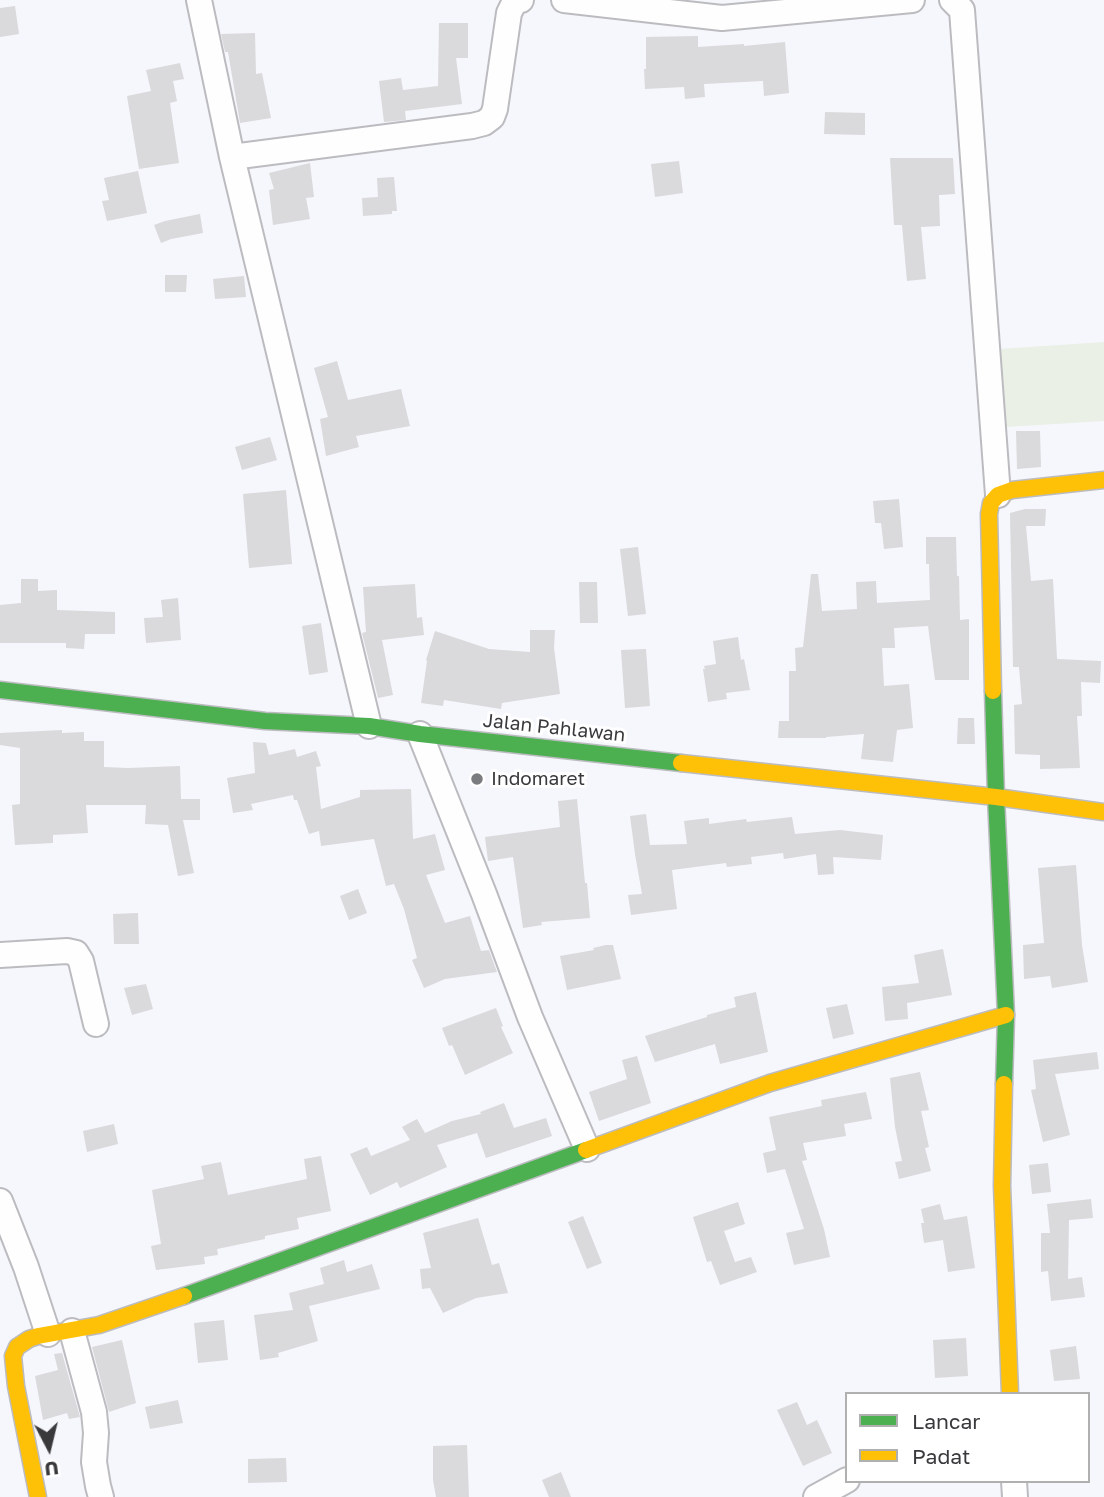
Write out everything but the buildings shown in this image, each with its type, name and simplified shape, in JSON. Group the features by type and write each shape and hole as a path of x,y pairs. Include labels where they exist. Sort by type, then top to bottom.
{"main road":[{"path":"1008,1392 1002,1186 1006,1015 996,797 989,514 991,503 998,495 1012,490 1104,480"},
{"name":"Jalan Pahlawan","path":"0,690 265,721 369,726 419,734 996,797 1104,812"},
{"path":"38,1497 16,1386 13,1356 21,1344 38,1336 99,1325 140,1312 770,1083 1006,1015"}],"street":[{"path":"199,0 232,157 369,726"},
{"path":"232,157 472,126 484,122 492,117 495,108 509,13 515,0 521,0"},
{"path":"564,0 722,18 912,0"},
{"path":"952,0 962,10 998,495"},
{"path":"419,734 530,1017 587,1149"},
{"path":"0,955 67,951 76,953 81,961 96,1024"},
{"path":"0,1201 48,1334"},
{"path":"72,1331 94,1412 94,1462 101,1497"},
{"path":"816,1497 845,1481"}],"shaded area":[{"path":"1104,342 1104,421 989,428 984,350"}],"traffic: fast":[{"path":"0,690 265,721 369,726 681,763"},
{"path":"993,691 1006,1015 1004,1084"},
{"path":"184,1296 586,1150"}],"traffic: slow":[{"path":"993,691 989,514 991,503 998,495 1012,490 1104,480"},
{"path":"681,763 996,797 1104,812"},
{"path":"586,1150 770,1083 1006,1015"},
{"path":"1004,1084 1002,1186 1010,1392"},
{"path":"38,1497 16,1386 13,1356 17,1347 38,1336 99,1325 184,1296"}],"place":[{"name":"Indomaret","path":"477,779"}]}
